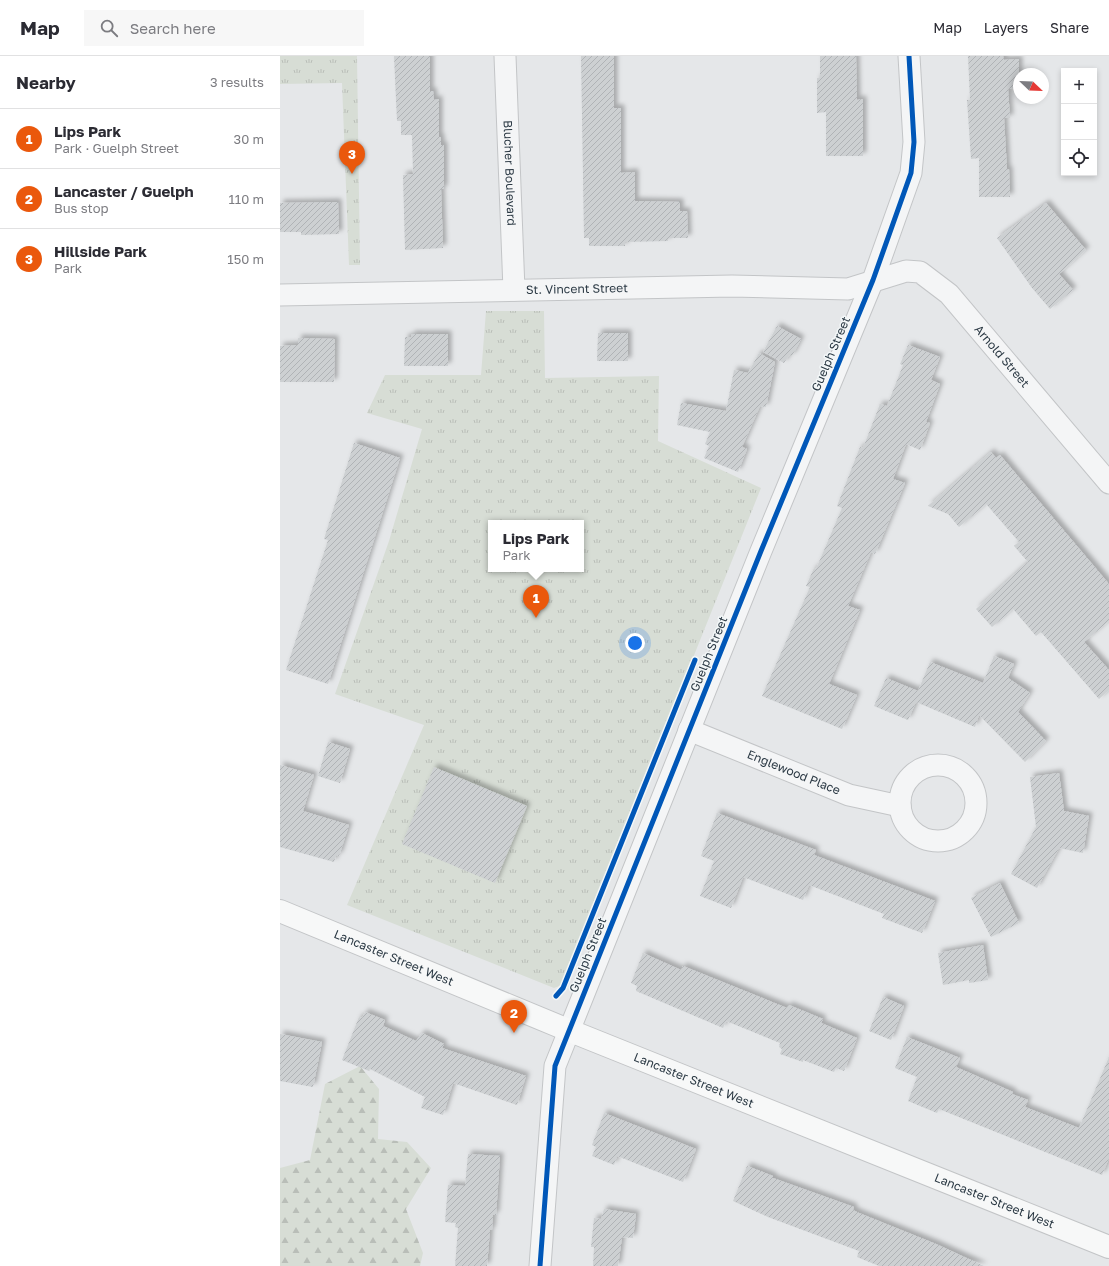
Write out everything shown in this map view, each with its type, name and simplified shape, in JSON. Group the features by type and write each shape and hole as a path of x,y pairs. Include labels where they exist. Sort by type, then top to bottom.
{"main road":[{"name":"Lancaster Street West","path":"280,911 568,1030 1109,1247"}],"street":[{"name":"Blucher Boulevard","path":"505,56 514,290"},
{"name":"Guelph Street","path":"540,1266 555,1066 568,1030 764,543 873,280 911,173 914,142 909,56"},
{"name":"Arnold Street","path":"873,280 906,271 920,272 949,294 1109,483"},
{"name":"St. Vincent Street","path":"280,294 732,286 848,289 873,280"},
{"name":"Englewood Place","path":"689,730 849,795 900,806"}],"green space":[{"path":"280,56 357,56 360,265 349,265 342,83 280,84"},
{"path":"486,311 544,311 545,378 659,376 658,441 761,488 562,985 554,988 347,905 424,725 335,694 389,541 422,429 367,413 385,375 481,375"},
{"path":"360,1066 379,1089 378,1139 407,1142 431,1168 406,1209 423,1253 420,1266 280,1266 280,1168 310,1160 325,1084"}],"building":[{"path":"394,56 430,56 430,91 433,91 434,100 439,99 439,137 441,137 441,145 444,145 444,189 441,189 443,248 405,250 403,175 413,174 412,135 401,135 401,121 397,121"},
{"path":"581,56 614,56 614,108 621,108 621,173 635,172 635,201 680,202 680,211 687,211 688,238 668,238 668,241 625,242 625,246 589,246 589,238 584,238"},
{"path":"820,56 856,56 857,100 863,99 863,156 826,156 826,112 817,113 817,78 820,78"},
{"path":"968,56 1003,56 1004,60 1019,59 1019,68 1013,68 1013,89 1008,89 1010,118 1004,118 1010,197 979,197 979,158 971,159 967,100 970,100"},
{"path":"338,202 339,234 301,235 301,232 280,232 280,203"},
{"path":"1046,203 1086,250 1059,274 1073,290 1050,309 1032,288 997,238"},
{"path":"777,326 801,339 792,356 789,355 784,363 763,352"},
{"path":"598,333 628,333 628,361 597,361"},
{"path":"411,334 448,334 448,366 404,366 405,337 411,337"},
{"path":"298,338 335,339 334,382 280,382 280,346 298,345"},
{"path":"908,345 940,357 931,380 940,384 926,422 930,423 920,450 906,444 893,479 905,483 875,554 871,552 848,606 860,610 829,684 857,695 842,729 762,696 810,587 806,586 814,568 816,569 842,508 837,506 860,447 863,448 880,404 887,406 903,365 900,364"},
{"path":"759,353 775,362 766,407 760,406 742,447 747,449 738,472 704,458 709,446 705,444 710,432 677,425 681,403 726,411 734,370 748,373"},
{"path":"354,443 400,458 328,684 286,670 328,540 324,539"},
{"path":"991,452 996,458 1000,455 1109,584 1109,621 1084,642 1109,670 1109,690 1099,699 1041,632 1036,636 1013,609 992,627 976,609 1028,562 1014,546 1019,542 986,504 959,527 948,514 928,506"},
{"path":"994,656 1014,664 1008,678 1030,693 1018,712 1046,741 1025,762 979,715 975,727 916,702 908,720 874,706 886,678 918,691 930,662 983,683"},
{"path":"328,742 350,749 340,783 318,776"},
{"path":"280,765 314,775 303,811 349,825 339,856 336,855 334,862 280,847"},
{"path":"434,767 527,806 495,883 402,844"},
{"path":"1059,773 1064,811 1089,816 1083,853 1059,848 1037,888 1011,874 1036,827 1030,777"},
{"path":"717,813 816,850 814,855 935,901 922,933 882,918 884,914 809,885 803,900 743,877 731,908 700,896 714,861 701,856"},
{"path":"1000,883 1019,923 991,937 971,898"},
{"path":"983,945 988,980 969,983 969,980 943,985 938,953"},
{"path":"643,953 681,970 683,966 787,1008 789,1005 823,1019 821,1023 857,1038 844,1071 836,1068 834,1072 803,1060 803,1062 780,1054 782,1049 779,1047 780,1043 726,1021 723,1028 636,991 637,986 631,983"},
{"path":"883,997 904,1006 891,1040 869,1031"},
{"path":"365,1012 385,1020 383,1026 416,1041 422,1033 444,1044 442,1048 526,1076 517,1105 453,1083 443,1115 421,1108 425,1097 370,1069 369,1071 342,1060 359,1017 362,1018"},
{"path":"280,1034 322,1042 313,1087 280,1081"},
{"path":"907,1037 960,1058 956,1067 1013,1092 1012,1094 1028,1100 1025,1107 1079,1128 1109,1057 1109,1158 1102,1175 939,1109 937,1113 908,1101 917,1077 895,1068"},
{"path":"604,1113 696,1149 683,1182 617,1156 614,1165 592,1156 596,1147 592,1145"},
{"path":"468,1154 500,1156 496,1215 493,1215 492,1230 490,1230 487,1266 455,1266 458,1228 455,1227 456,1223 445,1222 448,1185 465,1186"},
{"path":"747,1166 773,1176 773,1178 854,1207 853,1210 859,1213 936,1244 984,1266 879,1266 857,1257 859,1251 768,1217 733,1201"},
{"path":"604,1209 636,1214 633,1238 622,1237 618,1266 593,1266 594,1247 591,1247 594,1218 601,1219"}],"cycle path":[{"path":"540,1266 555,1066 761,551 873,280 911,173 914,142 909,56"},
{"path":"556,996 563,988 695,660"}],"place":[{"name":"Hillside Park","path":"352,174"},
{"name":"Lips Park","path":"536,618"},
{"name":"Lancaster / Guelph","path":"514,1033"}]}
